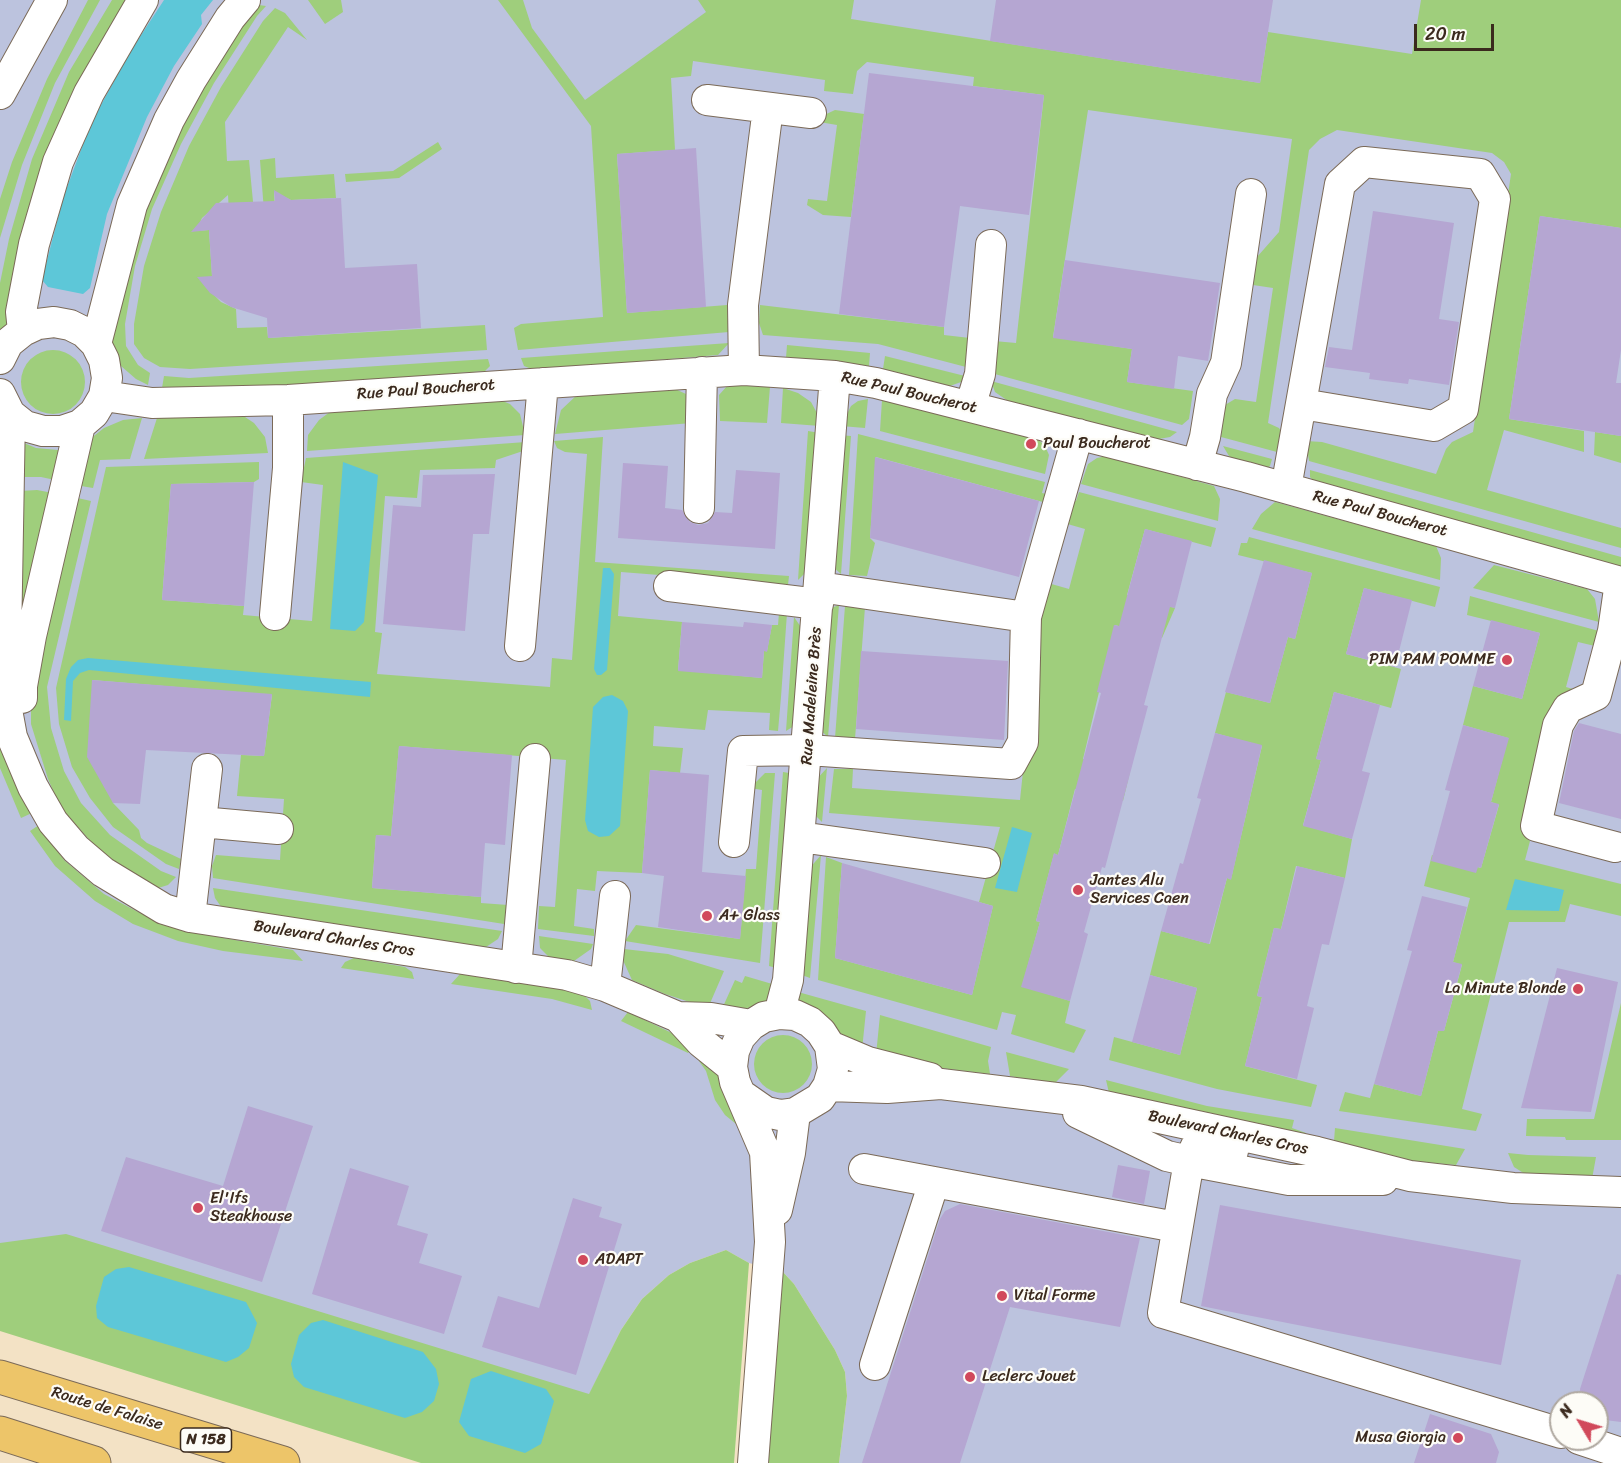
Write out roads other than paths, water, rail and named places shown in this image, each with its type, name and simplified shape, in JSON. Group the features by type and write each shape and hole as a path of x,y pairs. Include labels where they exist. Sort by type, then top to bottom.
{"highway":[{"name":"Route de Falaise","path":"0,1377 283,1463"},
{"path":"8,1436 48,1463"},
{"path":"8,1436 94,1463"}],"street":[{"path":"0,94 52,0"},
{"path":"23,331 21,312 34,244 58,162 89,93 143,0"},
{"path":"96,344 132,205 141,184 191,80 230,18 245,0"},
{"path":"707,100 811,113"},
{"path":"744,370 743,305 768,108"},
{"path":"1286,488 1340,184 1364,162 1480,174 1495,198 1463,409 1434,426 1302,404"},
{"path":"1197,465 1205,437 1212,394 1226,363 1251,195"},
{"path":"970,407 980,374 991,245"},
{"path":"0,360 8,343 23,331 38,324 54,322 70,325 84,332 96,344 104,360 107,378 104,396 94,413 80,425 62,431 43,431 25,426 5,404"},
{"name":"Rue Paul Boucherot","path":"104,396 152,403 288,400 744,370 835,376 876,383 1286,488 1621,582"},
{"path":"699,508 702,372"},
{"name":"Rue Madeleine Brès","path":"779,1014 788,980 808,750 835,376"},
{"path":"520,646 543,382"},
{"path":"275,615 288,468 288,400"},
{"path":"5,404 5,699 12,737 33,787"},
{"path":"33,787 24,738 22,686 80,425"},
{"path":"734,842 743,751 808,750 1011,764 1023,742 1026,617 1078,434"},
{"path":"1615,847 1536,826 1558,725 1568,708 1596,695 1613,631 1621,582"},
{"path":"669,586 819,596 1026,617"},
{"path":"516,968 535,759"},
{"path":"190,917 207,769"},
{"name":"Boulevard Charles Cros","path":"33,787 53,822 76,849 103,872 164,909 190,917 567,975 605,986 678,1017 711,1018 751,1025"},
{"path":"201,822 278,829"},
{"path":"800,837 985,863"},
{"path":"605,986 615,896"},
{"path":"743,1096 766,1112 795,1113 820,1098 828,1086 833,1069 830,1046 821,1032 810,1022 795,1015 779,1014 764,1017 740,1036 734,1051 732,1067 735,1082 743,1096 765,1152 770,1242 753,1463"},
{"name":"Boulevard Charles Cros","path":"678,1017 701,1042 732,1067"},
{"name":"Boulevard Charles Cros","path":"830,1046 868,1062 923,1074 941,1084"},
{"name":"Boulevard Charles Cros","path":"828,1086 887,1088 941,1084 1081,1101 1410,1176 1513,1188 1621,1192"},
{"name":"Boulevard Charles Cros","path":"1045,1098 1167,1156 1189,1161 1289,1180 1389,1180 1410,1176"},
{"path":"770,1242 790,1153 795,1113"},
{"path":"1298,1149 1276,1158 1196,1146 1189,1161 1163,1313 1549,1429"},
{"path":"864,1169 1176,1227"},
{"path":"875,1365 934,1182"}],"water":[{"path":"164,0 213,0 201,15 202,24 174,66 147,117 107,214 90,288 83,294 48,287 42,280 63,198 91,123 130,52"},
{"path":"343,462 378,475 364,622 355,631 330,629"},
{"path":"603,568 610,568 614,574 607,670 597,675 594,669"},
{"path":"88,658 371,682 370,697 89,670 80,673 73,681 71,721 64,720 66,679 71,667 78,660"},
{"path":"612,695 623,701 628,711 620,826 609,836 599,837 588,831 585,820 593,707 603,697"},
{"path":"1012,827 1032,833 1017,892 995,888"},
{"path":"1515,879 1564,890 1559,911 1506,910"},
{"path":"129,1267 246,1302 257,1323 249,1348 238,1357 226,1362 108,1327 97,1318 96,1306 104,1277 116,1269"},
{"path":"323,1320 423,1352 436,1369 439,1384 434,1401 422,1412 405,1418 304,1387 294,1377 291,1364 299,1335 311,1323"},
{"path":"491,1371 546,1389 554,1401 541,1444 525,1453 469,1436 459,1422 471,1379"}],"place":[{"name":"Paul Boucherot","path":"1031,444"},
{"name":"PIM PAM POMME","path":"1507,660"},
{"name":"Jantes Alu Services Caen","path":"1078,890"},
{"name":"A+ Glass","path":"707,916"},
{"name":"La Minute Blonde","path":"1578,989"},
{"name":"El'Ifs Steakhouse","path":"198,1208"},
{"name":"ADAPT","path":"583,1260"},
{"name":"Vital Forme","path":"1002,1296"},
{"name":"Leclerc Jouet","path":"970,1377"},
{"name":"Musa Giorgia","path":"1458,1438"}]}
